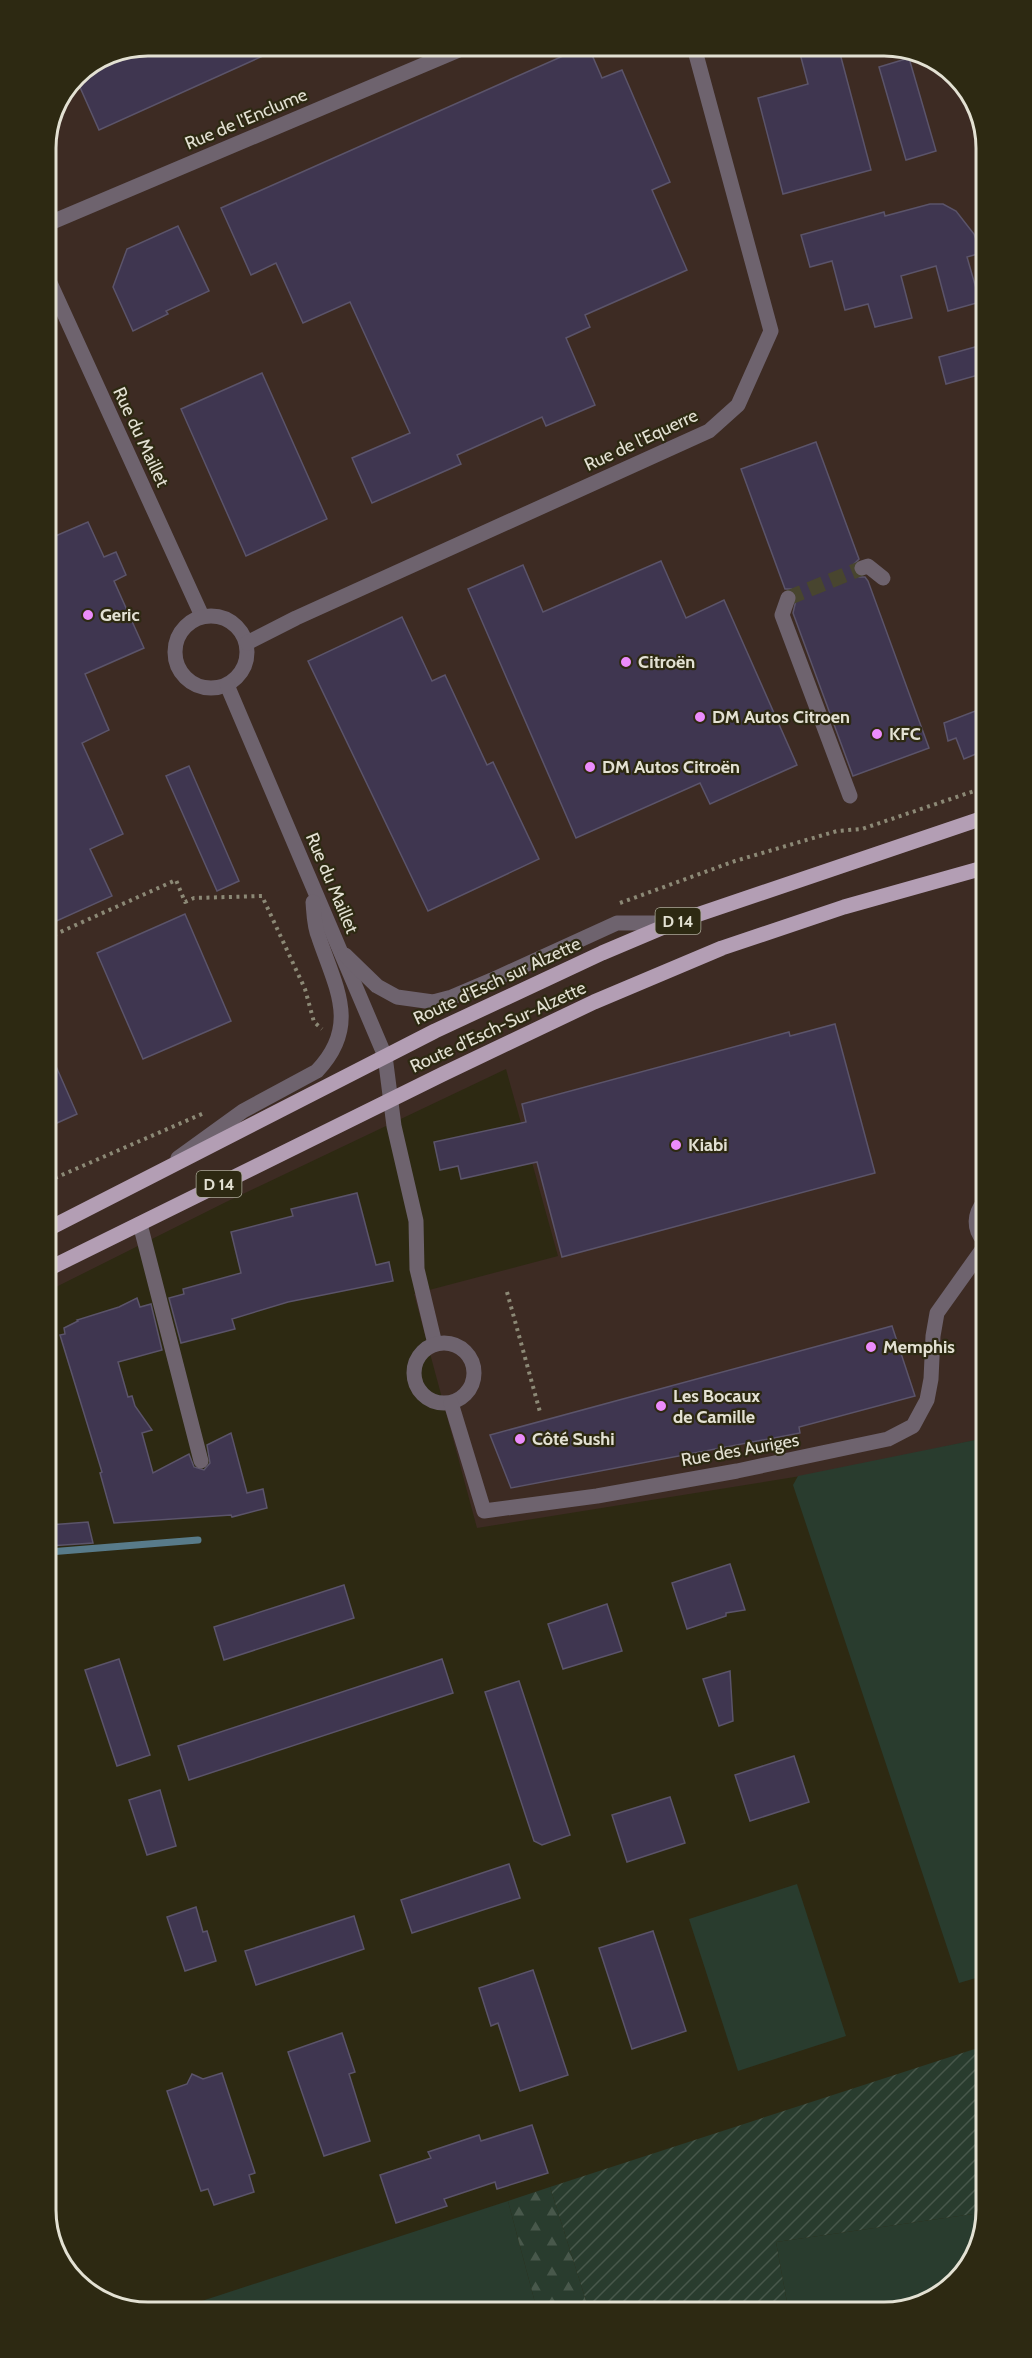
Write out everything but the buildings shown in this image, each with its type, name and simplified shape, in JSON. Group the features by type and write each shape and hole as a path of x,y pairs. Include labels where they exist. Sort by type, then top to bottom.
{"main road":[{"name":"Route d'Esch sur Alzette","path":"56,1225 385,1056 602,953 673,923 976,820"},
{"name":"Route d'Esch-Sur-Alzette","path":"56,1265 584,1007 722,948 844,907 976,870"}],"street":[{"name":"Rue de l'Enclume","path":"56,220 444,56"},
{"name":"Rue de l'Equerre","path":"247,643 296,618 709,431 738,405 771,330 696,56"},
{"name":"Rue du Maillet","path":"56,296 202,616"},
{"path":"862,568 868,566 883,578"},
{"path":"788,598 782,615 850,796"},
{"path":"202,616 225,618 235,624 243,632 247,643 248,656 245,668 227,685 217,688 196,686 188,680 177,665 175,645 178,635 184,627 202,616"},
{"name":"Rue du Maillet","path":"227,685 385,1056 391,1100"},
{"path":"155,1174 243,1111 317,1071 337,1044 342,1017 341,999 317,935 310,881"},
{"path":"338,949 377,986 397,997 433,1002 452,997 492,980 617,923 673,923"},
{"path":"391,1100 394,1126 416,1221 417,1269 435,1344"},
{"path":"140,1224 201,1461"},
{"name":"Rue des Auriges","path":"451,1402 484,1511 597,1496 832,1453 888,1439 913,1426 927,1400 931,1379 933,1336 938,1313 976,1258"},
{"path":"452,1343 461,1347 473,1363 475,1373 468,1392 460,1399 451,1402 441,1403 431,1400 417,1386 414,1376 419,1356 435,1344 452,1343"}],"path":[{"path":"56,934 176,880 185,902 194,898 262,896 305,989 314,1022 337,1044"},
{"path":"507,1292 540,1412"}],"shaded area":[{"path":"148,56 890,56 908,59 930,68 954,87 961,96 972,118 976,136 976,1440 832,1471 477,1528 414,1294 558,1256 506,1069 226,1202 56,1287 56,142 65,107 87,78 102,68 130,57"}],"green space":[{"path":"976,1440 976,1978 959,1983 793,1485 798,1476"},
{"path":"797,1884 846,2036 738,2071 689,1919"},
{"path":"976,2049 976,2214 776,2242 787,2302 586,2302 550,2187"},
{"path":"550,2187 586,2302 535,2302 508,2201"},
{"path":"508,2201 535,2302 199,2302"},
{"path":"976,2214 972,2240 954,2271 930,2290 902,2301 787,2302 776,2242"}],"waterway":[{"path":"56,1551 198,1540"}],"tunnel":[{"path":"788,598 862,568"}],"place":[{"name":"Geric","path":"88,615"},
{"name":"Citroën","path":"626,662"},
{"name":"DM Autos Citroen","path":"700,717"},
{"name":"KFC","path":"877,734"},
{"name":"DM Autos Citroën","path":"590,767"},
{"name":"Kiabi","path":"676,1145"},
{"name":"Memphis","path":"871,1347"},
{"name":"Les Bocaux de Camille","path":"661,1406"},
{"name":"Côté Sushi","path":"520,1439"}]}
